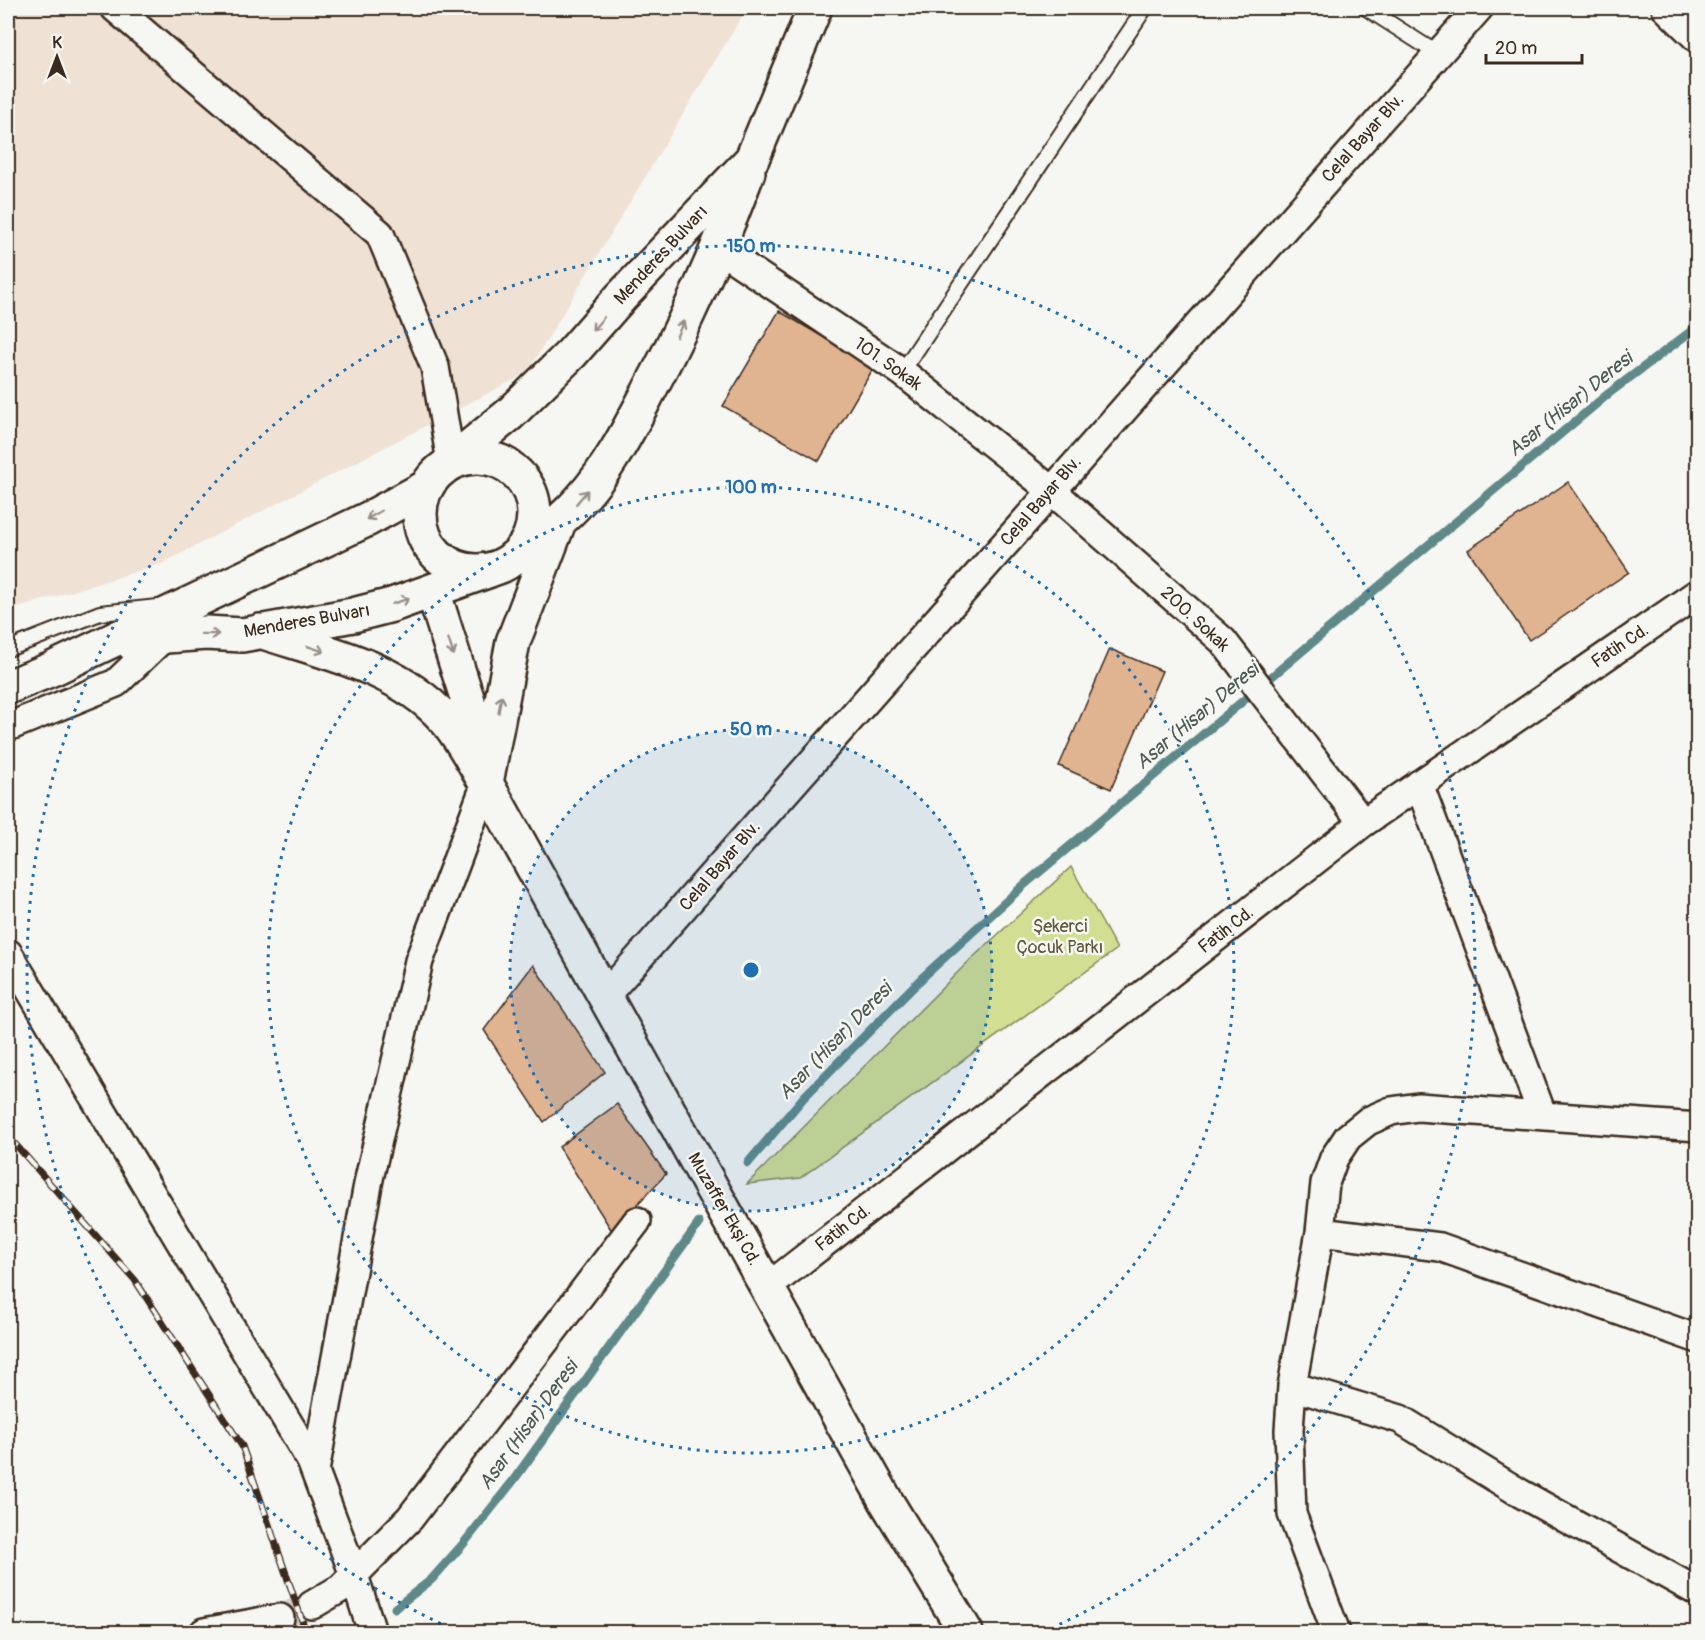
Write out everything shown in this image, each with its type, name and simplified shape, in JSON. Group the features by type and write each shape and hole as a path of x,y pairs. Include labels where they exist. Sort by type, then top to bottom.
{"main road":[{"name":"Menderes Bulvarı","path":"451,462 510,414 572,353 621,297 752,159 815,8"},
{"path":"523,549 532,532 535,512 531,493 521,476 506,464 487,457 468,457 451,462 436,473 425,488 420,505 420,524 426,541 437,555 452,566 470,571 490,570 508,563 559,522 582,498 615,454 666,358 719,249 752,159"},
{"name":"Menderes Bulvarı","path":"8,687 52,669 368,519 425,488"},
{"path":"486,783 513,642 559,522"},
{"name":"Menderes Bulvarı","path":"52,669 166,636 206,633 242,635 353,615 433,591 490,570"},
{"path":"433,591 468,700 486,783"},
{"path":"260,631 382,673 410,688 427,700 446,720 486,783"},
{"name":"Muzaffer Ekşi Cd.","path":"486,783 769,1286 886,1502 966,1632"}],"street":[{"path":"115,8 380,234 435,367 451,462"},
{"name":"Celal Bayar Blv.","path":"605,996 1479,8"},
{"path":"1666,8 1698,39"},
{"name":"101. Sokak","path":"719,249 902,372 1051,490"},
{"name":"200. Sokak","path":"1051,490 1223,641 1296,739 1363,823"},
{"name":"Fatih Cd.","path":"769,1286 1363,823 1698,593"},
{"path":"8,727 116,683 166,636"},
{"path":"315,1471 369,1179 419,961 486,783"},
{"path":"1419,784 1542,1114"},
{"path":"8,953 315,1471 354,1575 372,1632"},
{"path":"1336,1632 1292,1514 1289,1430 1292,1386 1320,1232 1325,1183 1334,1158 1348,1137 1368,1121 1390,1111 1418,1107 1542,1114 1698,1127"},
{"path":"312,1605 341,1588 410,1518 637,1221"},
{"path":"1320,1232 1440,1247 1698,1339"},
{"path":"1292,1386 1400,1419 1520,1493 1698,1592"},
{"path":"204,1632 280,1618"}],"lane":[{"path":"902,372 1144,8"},
{"path":"1366,8 1438,54"},
{"path":"8,649 100,613 187,605"}],"shaded area":[{"path":"8,8 747,8 527,373 161,564 8,611"}],"green space":[{"name":"Şekerci Çocuk Parkı","path":"1071,867 1117,949 800,1178 747,1184 968,962"}],"building":[{"path":"779,311 874,367 819,461 723,406"},
{"path":"1568,482 1629,572 1529,640 1468,550"},
{"path":"1110,649 1162,671 1111,789 1059,766"},
{"path":"533,965 605,1072 544,1122 484,1030"},
{"path":"617,1104 666,1174 612,1231 559,1147"}],"waterway":[{"name":"Asar (Hisar) Deresi","path":"748,1163 804,1097 923,977 1025,884 1608,394 1698,326"},
{"name":"Asar (Hisar) Deresi","path":"395,1608 431,1580 464,1543 513,1481 699,1223"}],"tunnel":[{"path":"280,1618 312,1605"}],"railway":[{"path":"8,1136 135,1280 242,1446 306,1632"}]}
